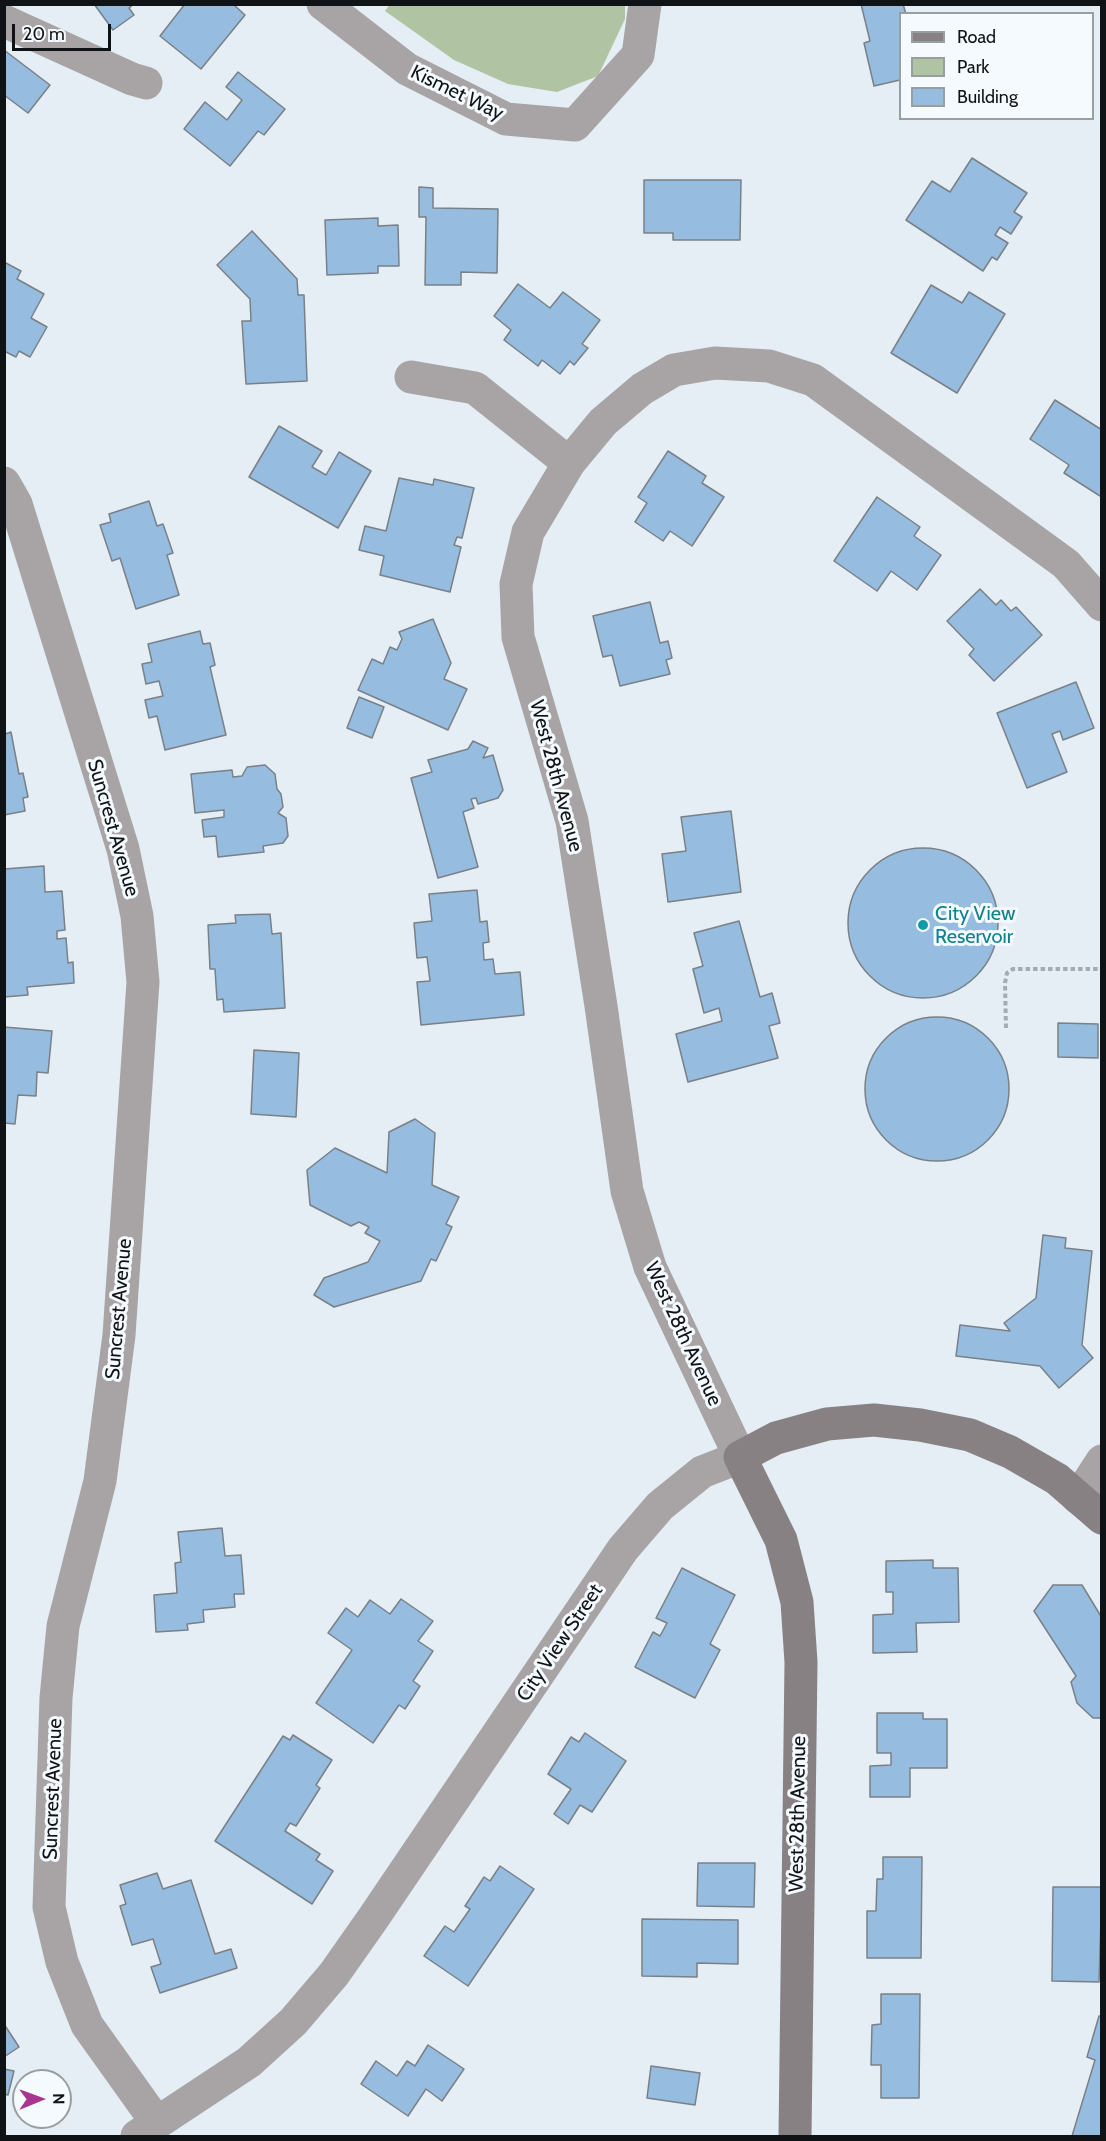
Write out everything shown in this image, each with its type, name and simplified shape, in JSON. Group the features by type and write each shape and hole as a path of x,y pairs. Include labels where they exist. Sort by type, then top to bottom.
{"street":[{"name":"Kismet Way","path":"323,4 407,69 506,119 575,125 638,55 645,4"},
{"path":"4,21 132,79 146,83"},
{"name":"West 28th Avenue","path":"795,2136 801,1662 797,1602 781,1540 650,1267 627,1191 572,821 518,637 516,584 528,532 569,463 603,422 642,389 674,370 715,363 770,366 813,380 1066,564 1101,605"},
{"path":"411,377 475,388 569,463"},
{"name":"Suncrest Avenue","path":"4,483 16,504 123,849 137,916 144,982 119,1335 100,1481 63,1626 56,1698 49,1906 62,1962 87,2025 147,2130"},
{"name":"City View Street","path":"147,2130 249,2062 293,2022 333,1974 374,1917 623,1550 660,1506 702,1472 740,1457 776,1438 827,1424 874,1420 920,1425 970,1435 1010,1452 1057,1479 1090,1508"},
{"path":"1090,1508 1101,1461"}],"path":[{"path":"1006,1028 1005,983 1007,973 1020,968 1101,969"}],"green space":[{"path":"390,4 625,4 625,19 598,76 557,92 508,84 454,60 385,11"}],"building":[{"path":"94,4 134,4 129,8 134,15 113,30"},
{"path":"185,4 233,4 245,15 201,69 160,36"},
{"path":"861,4 903,4 905,12 899,12 899,80 874,86 864,43 870,41"},
{"path":"4,50 50,85 28,113 4,95"},
{"path":"238,72 285,109 264,135 258,131 230,166 184,129 205,102 227,120 242,100 226,87"},
{"path":"972,158 1027,193 1014,212 1022,217 1011,234 1000,227 995,235 1008,243 997,260 992,257 983,271 906,220 932,181 950,192"},
{"path":"644,180 741,180 740,240 673,240 673,233 644,233"},
{"path":"419,187 433,188 433,208 498,209 497,273 461,272 461,285 425,285 426,217 419,217"},
{"path":"378,218 378,226 398,225 399,266 378,266 378,273 327,275 325,220"},
{"path":"252,231 297,279 298,295 304,295 307,381 246,384 242,321 251,321 250,299 217,265"},
{"path":"4,262 21,271 17,279 44,294 31,318 47,327 30,357 19,351 16,357 4,351"},
{"path":"518,284 550,308 563,292 600,320 582,344 588,348 574,365 570,361 560,374 542,360 538,366 504,340 511,330 494,316"},
{"path":"931,285 962,303 969,292 1005,314 957,393 891,353"},
{"path":"1055,400 1102,430 1102,493 1100,496 1064,473 1069,465 1030,439"},
{"path":"279,426 322,451 312,467 326,475 339,452 371,471 338,528 249,477"},
{"path":"668,451 706,476 702,483 724,497 692,546 670,531 663,541 635,522 647,503 638,497"},
{"path":"399,478 433,485 434,479 474,488 462,538 457,537 454,545 461,547 450,592 380,575 384,556 359,550 365,526 386,531"},
{"path":"877,497 920,527 914,536 941,555 917,590 891,571 877,591 834,561"},
{"path":"149,501 157,526 163,524 173,553 167,555 179,595 136,609 120,558 112,561 100,525 111,522 109,514"},
{"path":"980,589 996,605 1001,600 1011,611 1016,607 1042,635 994,681 969,655 974,649 947,621"},
{"path":"650,602 660,643 668,641 672,658 666,660 670,674 620,686 612,655 603,657 593,616"},
{"path":"433,619 451,663 444,679 467,689 448,730 358,690 372,659 383,664 390,647 397,650 402,639 399,632"},
{"path":"200,631 203,644 210,643 215,665 210,667 226,735 165,750 157,716 149,718 145,700 163,696 159,681 146,684 142,664 152,662 148,644"},
{"path":"1076,682 1094,728 1063,740 1060,731 1052,734 1067,772 1027,788 997,713"},
{"path":"359,697 384,707 372,738 347,728"},
{"path":"4,730 5,734 11,732 19,774 23,773 28,797 23,798 25,811 4,815"},
{"path":"473,741 488,748 483,758 493,755 503,790 498,798 478,804 476,798 471,799 474,808 463,812 478,867 438,878 411,778 432,772 428,760 468,749"},
{"path":"265,765 275,774 283,807 278,813 286,818 288,836 283,843 263,846 264,852 218,857 216,836 204,837 202,820 224,817 224,810 195,813 191,774 232,770 233,777 242,776 247,767"},
{"path":"731,811 741,892 668,902 662,854 686,851 681,817"},
{"name":"City View Reservoir","path":"923,848 952,854 976,870 992,894 998,923 992,952 976,976 952,992 923,998 894,992 870,976 854,952 848,923 854,894 870,870 894,854"},
{"path":"44,866 45,892 62,891 65,930 57,931 57,939 66,938 68,963 73,962 74,983 27,987 28,995 4,997 4,869"},
{"path":"477,890 480,922 487,921 489,942 483,943 484,960 493,959 495,974 520,972 524,1015 421,1025 417,982 430,981 427,957 417,958 414,923 432,921 429,894"},
{"path":"270,914 272,934 281,933 285,1008 224,1012 223,999 217,1000 215,969 210,969 208,925 236,923 235,915"},
{"path":"739,921 760,997 772,993 780,1023 769,1026 778,1058 688,1082 676,1034 722,1021 719,1008 704,1013 693,969 703,966 694,933"},
{"path":"937,1017 964,1023 977,1029 988,1038 997,1049 1003,1062 1009,1089 1003,1116 997,1129 988,1140 977,1149 964,1155 937,1161 910,1155 897,1149 886,1140 877,1129 871,1116 865,1089 871,1062 877,1049 886,1038 897,1029 910,1023"},
{"path":"1058,1023 1098,1024 1098,1058 1058,1057"},
{"path":"4,1027 52,1031 48,1073 37,1072 36,1096 18,1095 15,1124 4,1123"},
{"path":"254,1050 299,1053 296,1117 251,1114"},
{"path":"415,1119 435,1133 432,1185 459,1197 446,1224 452,1227 436,1261 431,1259 421,1281 334,1307 314,1295 324,1278 368,1262 380,1241 365,1233 369,1227 359,1222 351,1226 310,1205 307,1170 335,1148 387,1173 389,1132"},
{"path":"1043,1235 1066,1238 1065,1248 1092,1251 1082,1345 1093,1358 1059,1388 1040,1366 956,1356 960,1325 1010,1331 1004,1323 1036,1298"},
{"path":"222,1528 225,1556 241,1555 244,1594 234,1594 235,1607 203,1610 204,1622 187,1624 188,1630 156,1632 154,1595 177,1593 175,1563 181,1562 178,1532"},
{"path":"933,1560 933,1568 958,1568 959,1622 916,1623 917,1652 873,1653 873,1615 893,1614 893,1592 886,1592 886,1561"},
{"path":"682,1568 735,1595 710,1644 720,1650 695,1698 635,1667 653,1632 660,1636 667,1623 656,1618"},
{"path":"1053,1585 1082,1585 1102,1618 1102,1718 1093,1718 1077,1703 1071,1682 1076,1676 1034,1611"},
{"path":"401,1599 433,1621 418,1641 433,1651 413,1681 420,1686 405,1709 399,1705 373,1743 316,1703 352,1650 328,1633 346,1608 358,1617 370,1600 390,1614"},
{"path":"877,1713 923,1713 923,1719 947,1719 947,1768 910,1768 910,1797 870,1797 870,1766 891,1765 891,1753 877,1753"},
{"path":"585,1733 626,1761 592,1812 580,1805 568,1824 554,1814 571,1789 548,1774 571,1737 579,1742"},
{"path":"293,1735 332,1760 316,1785 320,1788 296,1826 290,1823 285,1831 320,1854 316,1860 333,1871 312,1904 215,1841 283,1736 290,1740"},
{"path":"883,1857 922,1857 921,1958 867,1958 867,1911 876,1911 877,1879 883,1879"},
{"path":"698,1863 755,1863 754,1907 697,1906"},
{"path":"500,1866 534,1889 468,1986 424,1956 445,1926 454,1932 470,1909 465,1906 484,1877 490,1881"},
{"path":"157,1873 163,1889 191,1880 215,1954 231,1949 237,1968 160,1993 151,1967 161,1964 153,1939 132,1945 120,1906 126,1904 120,1885"},
{"path":"1053,1887 1102,1887 1099,1982 1052,1981"},
{"path":"642,1919 738,1920 738,1964 697,1963 697,1977 642,1976"},
{"path":"881,1994 920,1994 919,2098 881,2098 881,2065 871,2065 872,2025 881,2024"},
{"path":"1099,2016 1102,2016 1102,2136 1072,2136 1095,2060 1087,2057"},
{"path":"4,2024 19,2047 4,2057"},
{"path":"428,2045 464,2069 442,2101 426,2089 408,2116 361,2084 376,2061 397,2076 407,2061 415,2066"},
{"path":"651,2066 700,2073 695,2105 647,2098"},
{"path":"4,2069 12,2071 12,2079 8,2095 4,2094"}],"place":[{"name":"City View Reservoir","path":"923,925"}]}
